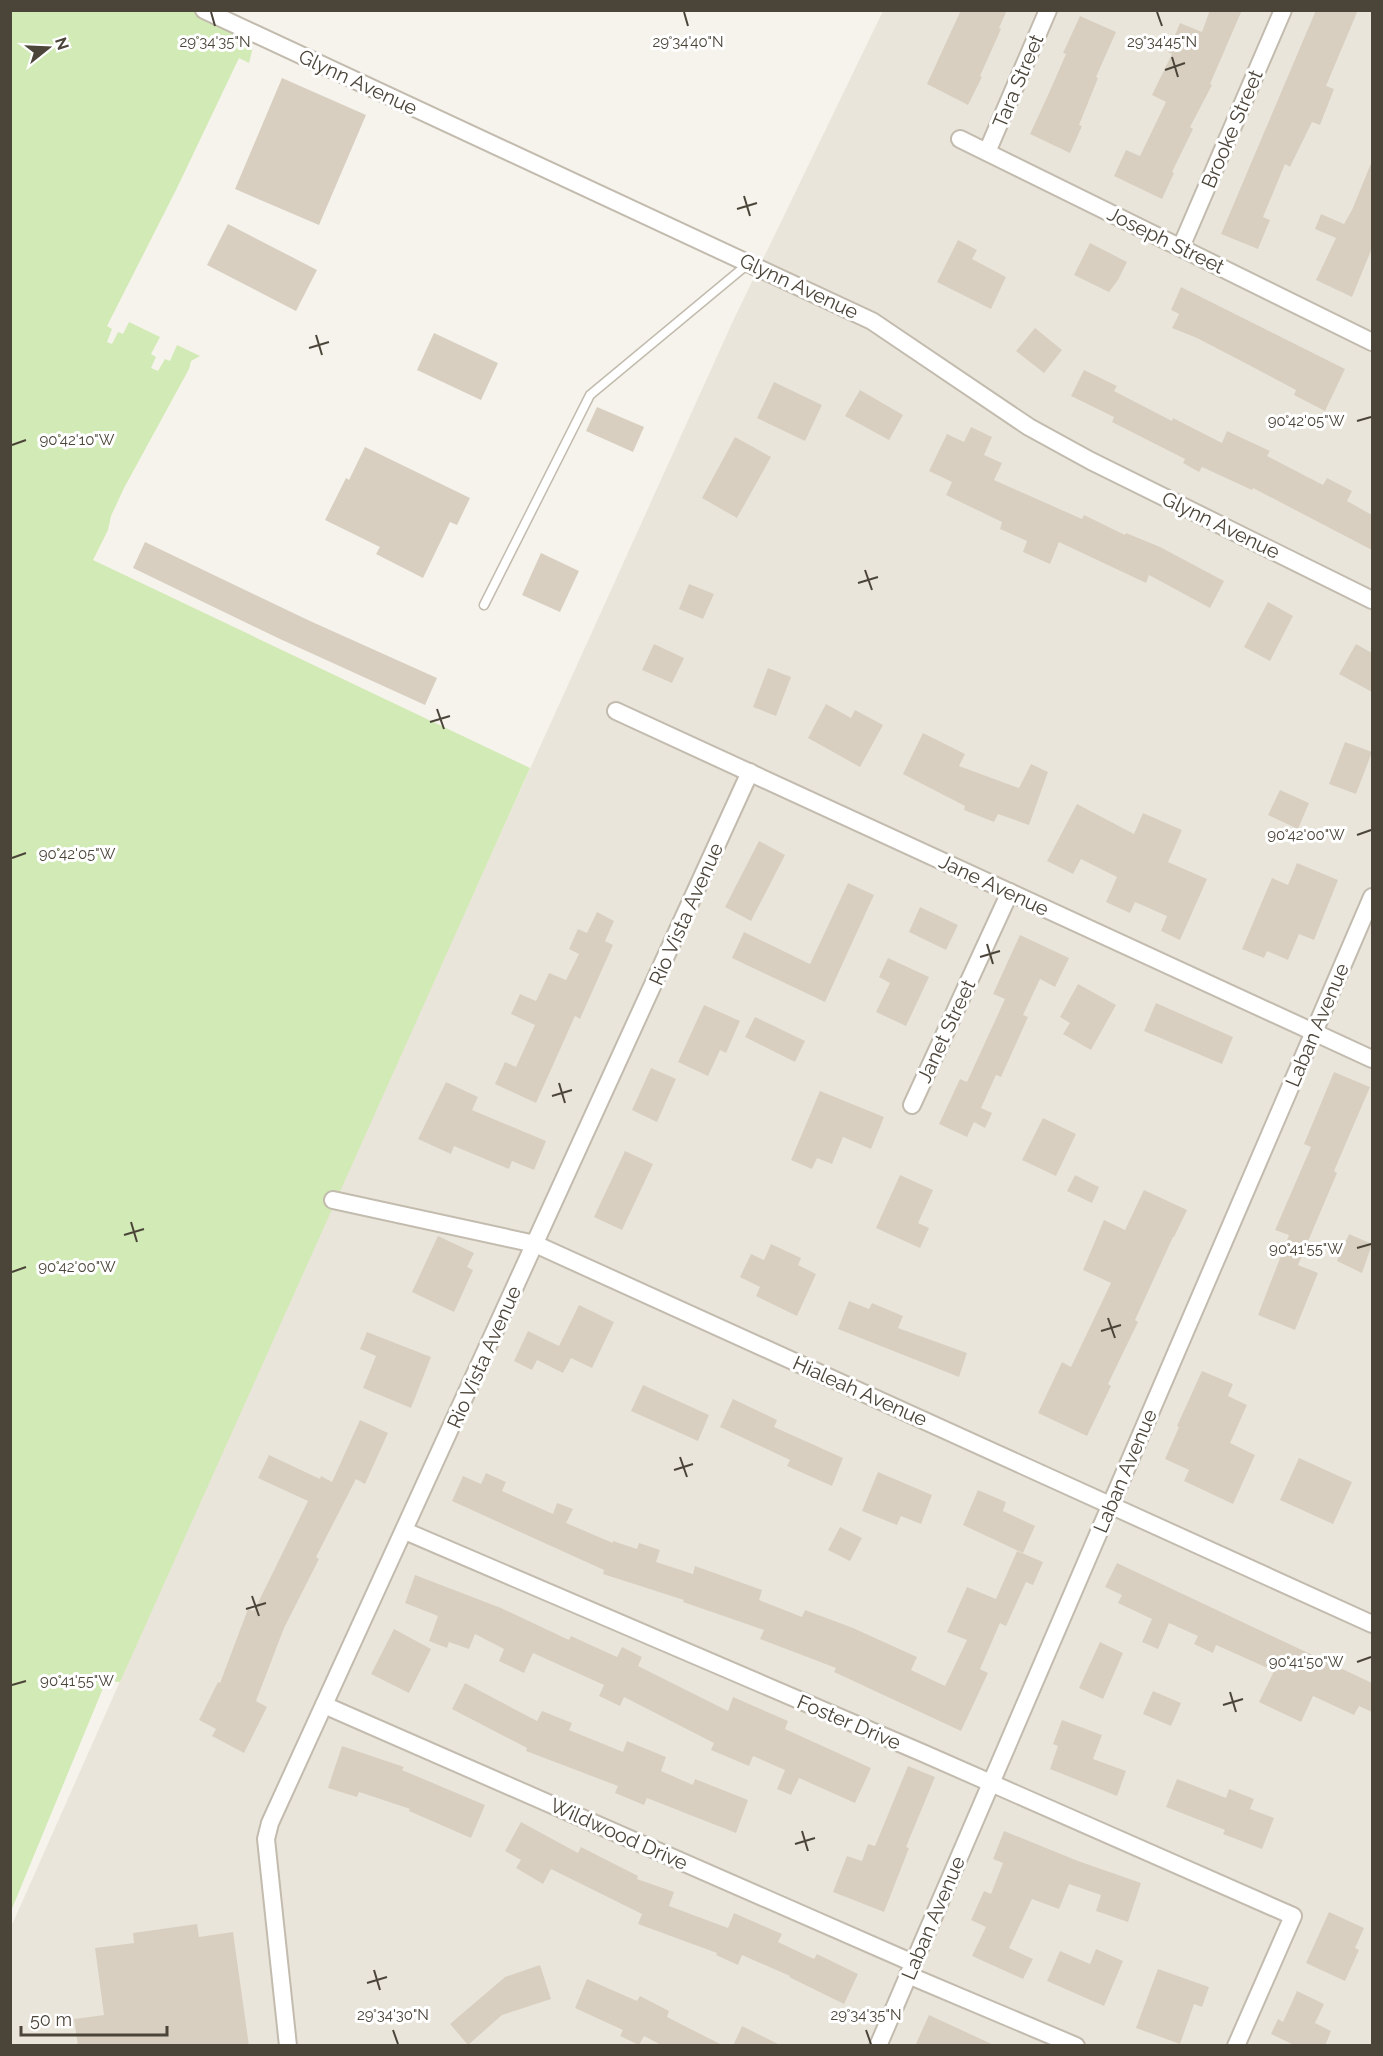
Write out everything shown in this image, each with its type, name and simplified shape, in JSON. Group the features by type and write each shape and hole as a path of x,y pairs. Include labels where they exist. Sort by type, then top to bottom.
{"street":[{"name":"Glynn Avenue","path":"204,10 872,321 1029,427 1091,461 1372,600"},
{"name":"Tara Street","path":"987,152 1048,10"},
{"name":"Brooke Street","path":"1181,247 1283,10"},
{"name":"Joseph Street","path":"960,139 1372,341"},
{"name":"Jane Avenue","path":"616,711 1372,1059"},
{"name":"Rio Vista Avenue","path":"288,2046 266,1839 270,1823 750,772"},
{"name":"Janet Street","path":"912,1105 1010,892"},
{"name":"Laban Avenue","path":"878,2046 1372,897"},
{"name":"Hialeah Avenue","path":"333,1200 535,1244 1372,1624"},
{"name":"Foster Drive","path":"405,1531 991,1783 1293,1916 1236,2046"},
{"name":"Wildwood Drive","path":"324,1705 911,1969 1076,2046"}],"lane":[{"path":"484,605 590,395 749,263"}],"shaded area":[{"path":"883,11 1372,11 1372,2045 11,2046 11,1927 295,1287 733,321"}],"green space":[{"path":"11,11 193,11 241,33 249,41 252,51 249,63 239,58 177,188 107,326 112,329 107,342 112,344 118,332 123,334 129,322 160,337 151,354 156,357 151,368 158,371 165,359 170,361 177,345 200,356 191,361 189,369 124,488 111,516 108,530 93,560 530,768 120,1682 106,1681 11,1911"}],"building":[{"path":"961,10 1007,10 980,76 982,77 968,105 927,84"},
{"path":"1210,10 1242,10 1210,84 1212,85 1190,127 1193,129 1162,199 1114,176 1126,150 1140,156 1166,102 1152,95 1172,54 1168,52 1180,23 1202,32"},
{"path":"1316,10 1358,10 1326,86 1334,89 1320,125 1312,122 1290,167 1285,164 1263,217 1270,220 1258,249 1221,234"},
{"path":"1080,16 1116,32 1096,77 1098,78 1079,125 1082,126 1070,153 1030,134 1066,54 1063,53"},
{"path":"282,78 366,115 319,225 235,189"},
{"path":"1372,161 1372,248 1352,297 1316,280 1336,238 1315,229 1321,214 1344,224"},
{"path":"228,224 317,270 296,311 207,265"},
{"path":"958,240 977,250 972,259 1006,277 991,309 937,282"},
{"path":"1090,243 1127,262 1109,292 1074,275"},
{"path":"1181,287 1345,369 1325,411 1294,395 1296,390 1197,338 1172,328 1179,314 1171,310"},
{"path":"1035,328 1062,350 1044,373 1016,351"},
{"path":"434,333 498,363 481,400 417,370"},
{"path":"1084,370 1117,386 1114,391 1172,421 1173,418 1222,443 1227,431 1270,451 1267,456 1323,485 1327,478 1352,491 1347,501 1372,515 1372,550 1253,488 1252,490 1202,467 1199,472 1183,463 1185,459 1112,422 1114,417 1071,396"},
{"path":"774,382 822,405 805,441 757,418"},
{"path":"860,390 903,415 889,440 845,416"},
{"path":"597,407 644,427 633,452 586,431"},
{"path":"971,427 992,437 984,455 1002,463 994,480 1082,519 1084,515 1125,535 1126,533 1160,547 1224,581 1210,608 1149,575 1146,583 1059,542 1050,564 1023,552 1027,541 1000,529 1002,522 946,495 952,482 929,471 947,434 964,442"},
{"path":"735,437 771,457 737,518 702,498"},
{"path":"365,447 470,498 457,525 450,522 423,578 376,554 380,547 325,520 346,478 349,480"},
{"path":"145,542 310,621 437,678 425,705 280,639 133,568"},
{"path":"541,553 579,571 560,612 522,595"},
{"path":"689,584 714,594 703,619 679,609"},
{"path":"1268,602 1293,616 1270,661 1244,647"},
{"path":"654,644 684,658 672,683 642,670"},
{"path":"1356,644 1372,653 1372,692 1339,674"},
{"path":"768,668 791,677 776,716 753,707"},
{"path":"826,704 851,718 855,710 883,725 860,767 808,738"},
{"path":"923,733 965,754 959,766 1019,788 1031,764 1048,772 1029,825 998,814 994,822 964,810 965,806 903,774"},
{"path":"1345,742 1372,752 1356,794 1329,784"},
{"path":"1280,790 1309,803 1298,829 1268,815"},
{"path":"1077,804 1134,834 1143,813 1182,830 1168,862 1207,879 1180,940 1161,931 1167,916 1135,902 1130,913 1106,902 1117,877 1081,859 1073,874 1047,861"},
{"path":"759,841 785,855 751,921 725,907"},
{"path":"1297,863 1338,880 1314,940 1299,934 1288,960 1267,951 1264,958 1242,949 1272,878 1288,885"},
{"path":"848,883 874,895 825,1002 732,958 744,932 810,964"},
{"path":"920,907 958,925 946,950 909,932"},
{"path":"597,912 614,921 605,941 613,945 580,1019 575,1016 536,1103 495,1084 505,1062 516,1067 535,1025 511,1014 520,994 536,1001 549,973 566,980 579,954 569,949 578,929 587,933"},
{"path":"1020,935 1069,958 1055,987 1040,979 1023,1015 1028,1017 1001,1077 996,1075 981,1108 992,1113 985,1128 974,1122 967,1137 939,1124 960,1079 967,1082 1005,999 993,994"},
{"path":"888,958 929,977 906,1026 876,1012 890,983 879,977"},
{"path":"1078,984 1116,1005 1091,1050 1063,1034 1070,1023 1060,1017"},
{"path":"1156,1003 1233,1037 1222,1064 1144,1031"},
{"path":"704,1005 740,1021 726,1053 720,1050 708,1076 678,1062"},
{"path":"755,1017 805,1041 795,1062 745,1037"},
{"path":"651,1068 676,1079 657,1122 632,1110"},
{"path":"1334,1072 1370,1087 1334,1171 1337,1173 1298,1265 1318,1273 1295,1330 1258,1315 1289,1235 1275,1230 1311,1147 1304,1144"},
{"path":"446,1082 478,1097 472,1110 546,1141 534,1170 512,1161 509,1169 454,1146 451,1154 418,1139"},
{"path":"820,1091 884,1117 871,1149 843,1137 832,1164 817,1158 812,1169 791,1160"},
{"path":"1043,1118 1076,1134 1056,1176 1022,1160"},
{"path":"625,1151 653,1164 622,1230 594,1217"},
{"path":"900,1175 933,1190 918,1223 929,1228 920,1248 876,1228"},
{"path":"1075,1175 1099,1187 1092,1203 1067,1191"},
{"path":"1144,1190 1187,1210 1135,1320 1138,1322 1108,1384 1111,1386 1087,1436 1038,1413 1062,1362 1071,1367 1111,1283 1083,1270 1104,1220 1125,1230"},
{"path":"1349,1234 1372,1244 1362,1273 1337,1261"},
{"path":"438,1236 474,1253 467,1267 473,1270 454,1312 412,1292"},
{"path":"771,1244 801,1258 798,1265 816,1274 797,1316 756,1296 760,1287 740,1277 751,1254 764,1260"},
{"path":"849,1301 869,1309 872,1303 903,1316 898,1328 967,1353 959,1377 838,1329"},
{"path":"579,1305 614,1322 592,1368 571,1358 563,1373 537,1360 532,1370 514,1361 528,1331 559,1346"},
{"path":"367,1332 431,1357 411,1408 363,1388 376,1356 360,1349"},
{"path":"1202,1371 1233,1384 1228,1396 1247,1405 1230,1443 1255,1455 1233,1504 1184,1481 1189,1470 1165,1459"},
{"path":"643,1385 709,1415 698,1441 631,1411"},
{"path":"733,1399 777,1420 774,1427 843,1458 832,1486 787,1466 790,1460 720,1427"},
{"path":"360,1420 388,1433 365,1484 356,1479 316,1557 319,1559 284,1628 256,1701 267,1707 244,1753 212,1736 216,1729 199,1720 218,1682 220,1683 248,1609 254,1611 308,1501 258,1478 269,1455 320,1479 321,1476 332,1482"},
{"path":"1299,1458 1352,1482 1333,1524 1280,1500"},
{"path":"878,1472 932,1495 921,1524 901,1516 897,1525 862,1511"},
{"path":"486,1473 506,1482 502,1491 553,1514 557,1503 573,1509 566,1523 613,1543 613,1541 637,1549 639,1543 660,1550 656,1562 693,1574 695,1566 762,1590 759,1600 802,1617 805,1610 853,1628 917,1657 911,1670 945,1686 967,1640 947,1632 967,1587 996,1599 1017,1551 1043,1562 1033,1585 1026,1582 1006,1626 1000,1623 980,1669 988,1673 961,1731 834,1672 836,1668 760,1639 764,1630 683,1602 684,1600 603,1574 604,1570 452,1501 463,1476 481,1484"},
{"path":"978,1490 1006,1502 1003,1511 1035,1526 1023,1553 963,1525"},
{"path":"840,1527 862,1538 850,1561 828,1550"},
{"path":"1117,1563 1372,1683 1372,1712 1359,1706 1354,1715 1313,1696 1301,1722 1259,1702 1274,1671 1216,1645 1213,1653 1194,1644 1198,1636 1169,1623 1158,1649 1142,1642 1152,1619 1118,1603 1122,1595 1105,1587"},
{"path":"415,1575 501,1608 569,1640 571,1636 617,1657 622,1647 642,1657 638,1666 728,1711 733,1697 788,1721 785,1729 871,1768 855,1803 799,1778 791,1795 777,1789 785,1770 753,1756 749,1766 711,1750 714,1743 624,1697 620,1706 599,1696 604,1685 533,1653 524,1673 499,1661 504,1649 475,1634 469,1649 449,1642 447,1648 429,1641 438,1616 405,1603"},
{"path":"394,1629 431,1649 409,1693 371,1674"},
{"path":"1100,1642 1123,1653 1103,1699 1079,1688"},
{"path":"465,1683 537,1721 542,1711 572,1723 569,1730 623,1752 627,1741 666,1757 661,1771 693,1785 695,1779 748,1800 736,1833 647,1798 644,1805 615,1793 618,1786 526,1751 527,1748 452,1709"},
{"path":"1153,1691 1181,1703 1171,1726 1143,1714"},
{"path":"1062,1720 1102,1735 1093,1759 1126,1771 1117,1796 1050,1769 1058,1746 1053,1744"},
{"path":"342,1746 404,1767 402,1770 485,1805 471,1838 409,1811 410,1809 359,1792 357,1797 328,1788"},
{"path":"908,1766 935,1777 906,1847 909,1848 884,1912 833,1892 847,1856 862,1861 868,1844 875,1846"},
{"path":"1177,1779 1226,1798 1229,1789 1254,1799 1250,1809 1274,1818 1262,1849 1223,1834 1225,1830 1166,1807"},
{"path":"521,1822 578,1853 581,1847 638,1876 637,1879 674,1892 669,1906 728,1928 734,1913 782,1934 778,1942 814,1959 817,1954 858,1974 844,2004 790,1976 742,1955 738,1965 716,1955 717,1953 638,1924 642,1914 551,1869 543,1884 516,1868 521,1860 505,1851"},
{"path":"1004,1831 1141,1883 1128,1922 1096,1911 1101,1895 1069,1884 1059,1909 1032,1899 1009,1948 1033,1959 1023,1979 972,1956 986,1927 971,1920 984,1891 991,1894 1003,1863 993,1859"},
{"path":"1329,1912 1364,1928 1355,1948 1359,1950 1345,1981 1306,1963"},
{"path":"197,1924 199,1937 233,1932 249,2046 78,2046 74,2019 104,2015 95,1948 134,1943 133,1933"},
{"path":"1096,1949 1123,1961 1104,2006 1047,1981 1060,1951 1090,1964"},
{"path":"540,1965 551,1999 502,2015 468,2045 450,2024 505,1977"},
{"path":"1158,1969 1209,1987 1202,2007 1194,2004 1180,2044 1136,2028"},
{"path":"587,1979 637,2001 640,1996 669,2011 667,2017 724,2046 663,2046 644,2036 639,2045 620,2036 623,2030 575,2008"},
{"path":"1297,1991 1324,2004 1315,2023 1331,2031 1325,2046 1296,2046 1271,2034 1278,2019 1283,2022"},
{"path":"929,2015 996,2046 915,2046"},
{"path":"742,2026 782,2046 733,2046"}]}
